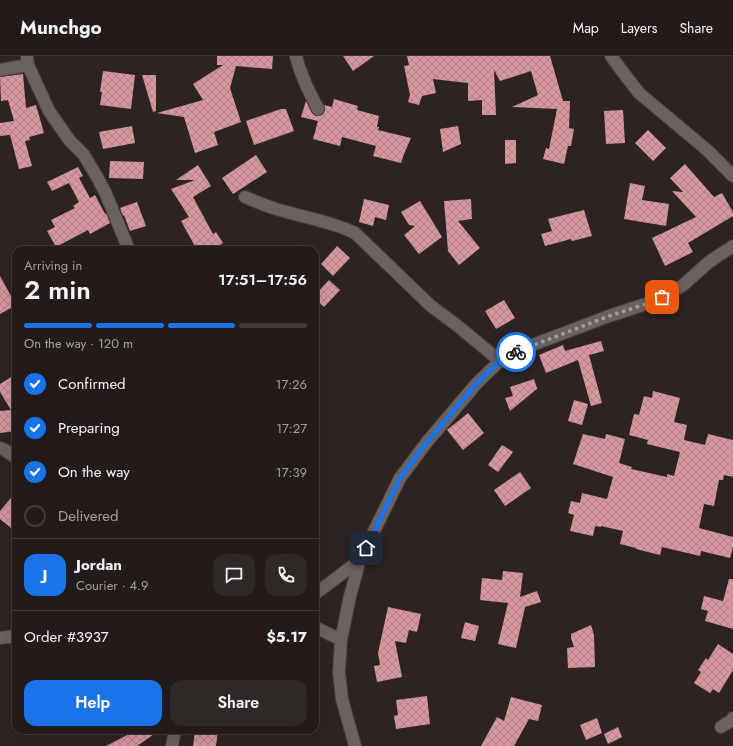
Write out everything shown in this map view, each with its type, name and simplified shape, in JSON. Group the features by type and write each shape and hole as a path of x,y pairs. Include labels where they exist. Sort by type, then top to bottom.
{"street":[{"path":"296,56 306,85 318,109"},
{"path":"611,56 639,93 707,150 733,176"},
{"path":"0,70 28,60 49,111 70,141 84,155 98,177 127,246"},
{"path":"245,197 277,209 355,233 431,306 500,361"},
{"path":"355,746 342,699 339,672 341,640 350,596 360,560 400,478 427,442 467,394 500,361 519,350 609,316 652,302 682,286 710,262 733,246"},
{"path":"0,448 12,455"},
{"path":"319,591 360,560"},
{"path":"319,581 333,580"},
{"path":"319,629 341,640"},
{"path":"0,638 12,636"},
{"path":"721,727 733,718"},
{"path":"172,746 174,734"}],"building":[{"path":"217,56 273,56 272,69 236,66 230,88 241,122 214,132 218,145 195,153 184,117 157,113 203,100 193,84 223,65 217,65"},
{"path":"343,56 374,56 353,71"},
{"path":"407,56 550,56 563,101 570,101 569,128 574,129 571,146 568,146 564,164 543,159 546,148 549,149 557,109 512,107 538,95 531,71 500,81 494,70 496,115 482,115 482,100 468,101 468,83 433,79 436,93 422,96 419,105 408,102 410,95 404,66 409,65"},
{"path":"103,71 135,75 131,109 100,105"},
{"path":"23,74 26,108 36,105 44,133 29,137 30,140 25,141 32,166 19,169 10,135 0,136 0,123 14,121 8,100 1,101 0,77"},
{"path":"142,75 156,75 156,111 153,112"},
{"path":"334,99 358,106 357,110 379,116 377,127 379,127 378,130 411,138 401,163 373,156 376,146 342,137 340,146 313,139 318,121 301,117 306,101 312,113 318,116 324,113 324,105 332,107"},
{"path":"281,109 286,109 294,131 254,145 246,121"},
{"path":"623,110 625,143 606,144 604,111"},
{"path":"132,126 135,143 103,149 99,132"},
{"path":"458,126 461,144 443,152 440,129"},
{"path":"648,130 666,148 653,161 635,143"},
{"path":"505,140 516,140 516,163 505,164"},
{"path":"256,155 267,172 233,194 222,178"},
{"path":"110,161 144,162 143,179 109,178"},
{"path":"685,164 714,197 722,193 733,212 733,216 688,243 693,252 665,266 652,238 696,217 672,191 683,192 670,178"},
{"path":"198,165 211,186 193,197 213,234 216,232 223,243 219,246 195,246 181,221 189,217 171,189 195,180 176,180"},
{"path":"78,167 83,176 79,178 90,198 95,195 110,223 90,234 88,230 55,246 47,231 55,227 51,220 75,208 73,206 79,202 69,183 52,191 47,182"},
{"path":"630,183 645,186 642,200 669,204 666,226 624,219"},
{"path":"364,199 389,205 386,220 375,217 373,226 359,222"},
{"path":"471,199 472,219 458,221 480,248 459,265 448,251 444,201"},
{"path":"420,201 442,237 419,254 404,235 415,226 409,225 401,212"},
{"path":"137,202 146,226 130,231 120,208"},
{"path":"584,210 592,236 572,241 571,239 545,246 541,234 552,231 548,219"},
{"path":"337,246 350,258 333,276 321,264"},
{"path":"0,276 12,298 12,307 0,314"},
{"path":"329,280 340,290 324,307 319,303 319,291"},
{"path":"504,300 515,318 496,329 485,311"},
{"path":"601,341 604,351 589,355 602,403 591,406 578,360 546,373 539,355 563,345 565,351"},
{"path":"12,376 12,432 0,433 0,411 11,410 0,392 0,384"},
{"path":"534,379 538,388 510,411 505,398 513,396 510,387"},
{"path":"653,391 680,398 674,422 687,425 684,440 705,445 708,434 733,440 733,477 724,475 723,480 719,480 714,506 704,504 699,528 733,537 733,547 730,558 701,551 700,556 662,547 660,555 620,544 623,531 601,526 595,526 593,536 570,531 574,515 568,513 571,501 580,503 582,493 607,499 613,477 573,464 583,434 605,439 606,434 625,439 619,463 632,467 631,469 667,477 667,474 674,476 680,452 647,444 648,440 629,435 634,414 639,415 644,396 652,398"},
{"path":"574,400 588,404 582,425 568,421"},
{"path":"468,413 484,433 463,450 447,430"},
{"path":"502,445 513,452 498,472 488,465"},
{"path":"520,472 531,488 505,506 494,490"},
{"path":"12,497 12,529 0,519 0,511"},
{"path":"503,571 523,573 520,597 537,591 541,602 525,607 516,648 498,644 508,603 480,600 482,578 502,580"},
{"path":"729,579 733,579 733,629 705,621 708,611 701,609 704,596 723,601"},
{"path":"388,607 421,614 417,632 409,630 406,643 395,641 402,677 377,682 374,666 380,665 378,653"},
{"path":"465,622 479,626 475,641 461,638"},
{"path":"591,625 594,635 595,667 568,668 567,648 574,647 571,634"},
{"path":"718,644 733,654 733,670 719,693 713,689 710,693 694,683 701,672 698,670 706,658 708,660"},
{"path":"427,696 430,724 396,729 394,716 398,715 396,700"},
{"path":"511,697 542,705 538,721 529,719 514,746 481,746 497,717 504,721"},
{"path":"597,718 602,733 586,740 580,725"},
{"path":"618,727 622,737 608,744 604,734"},
{"path":"129,734 154,734 137,746 106,746"},
{"path":"194,734 218,734 216,746 193,746"}],"way so far":[{"path":"516,352 662,297"}],"route":[{"path":"366,548 400,478 427,442 477,383 500,361 516,352"}]}
